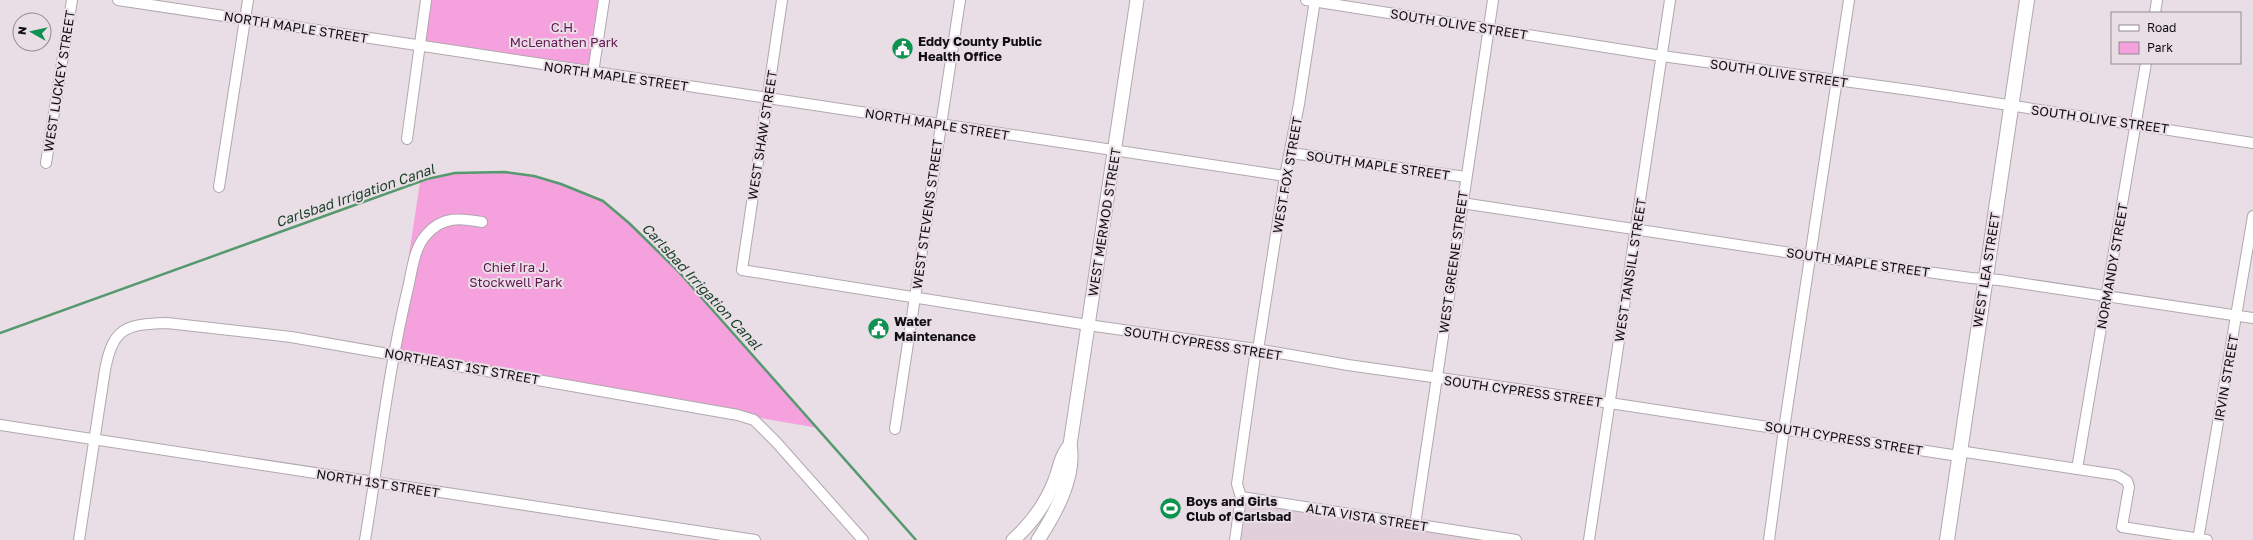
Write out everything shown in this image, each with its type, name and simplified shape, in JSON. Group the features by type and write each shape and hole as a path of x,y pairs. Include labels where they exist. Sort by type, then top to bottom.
{"main road":[{"name":"WEST LEA STREET","path":"1947,540 2027,0"}],"street":[{"name":"WEST LUCKEY STREET","path":"46,163 72,0"},
{"name":"NORTH MAPLE STREET","path":"118,0 420,47 940,124 1115,152"},
{"path":"219,187 248,0"},
{"path":"407,139 426,0"},
{"path":"593,73 604,0"},
{"name":"WEST SHAW STREET","path":"742,270 782,0"},
{"name":"WEST STEVENS STREET","path":"895,429 960,0"},
{"name":"WEST MERMOD STREET","path":"1070,445 1137,0"},
{"name":"SOUTH OLIVE STREET","path":"1312,0 1662,56 2135,124 2253,143"},
{"name":"WEST FOX STREET","path":"1235,540 1241,497 1237,484 1285,176 1291,153 1312,0"},
{"name":"WEST GREENE STREET","path":"1414,524 1493,0"},
{"name":"WEST TANSILL STREET","path":"1589,540 1670,0"},
{"path":"1769,540 1784,429 1849,0"},
{"path":"2155,12 2157,0"},
{"name":"NORMANDY STREET","path":"2077,469 2146,64"},
{"path":"1115,152 1285,176"},
{"name":"SOUTH MAPLE STREET","path":"1291,153 1466,177"},
{"name":"SOUTH MAPLE STREET","path":"1462,203 1811,256 1985,279 2253,318"},
{"name":"IRVIN STREET","path":"2201,540 2253,216"},
{"path":"365,540 394,354 414,262 423,238 446,220 455,218 482,222"},
{"name":"SOUTH CYPRESS STREET","path":"742,270 1436,378 1784,429 2117,475 2127,480 2128,490 2122,527 2201,540"},
{"name":"NORTHEAST 1ST STREET","path":"79,540 105,370 111,346 119,334 136,325 167,324 241,330 394,354 706,408 750,419 777,444 863,540"},
{"name":"NORTH 1ST STREET","path":"0,425 756,540"},
{"path":"1013,540 1030,524 1048,495 1058,471 1061,456 1070,445"},
{"path":"1038,540 1055,511 1065,486 1072,458 1070,445"},
{"name":"ALTA VISTA STREET","path":"1241,497 1516,540"}],"shaded area":[{"path":"1241,497 1516,540 1235,540"}],"green space":[{"name":"C.H. McLenathen Park","path":"426,0 604,0 593,73 420,47"},
{"name":"Chief Ira J. Stockwell Park","path":"505,172 534,176 561,184 603,201 629,223 678,271 818,428 394,354 420,182 455,173"}],"waterway":[{"name":"Carlsbad Irrigation Canal","path":"0,333 427,179 455,173 505,172 534,176 561,184 603,201 629,223 678,271 916,540"}],"place":[{"name":"Eddy County Public Health Office","path":"902,48"},
{"name":"Water Maintenance","path":"879,328"},
{"name":"Boys and Girls Club of Carlsbad","path":"1171,508"}]}
